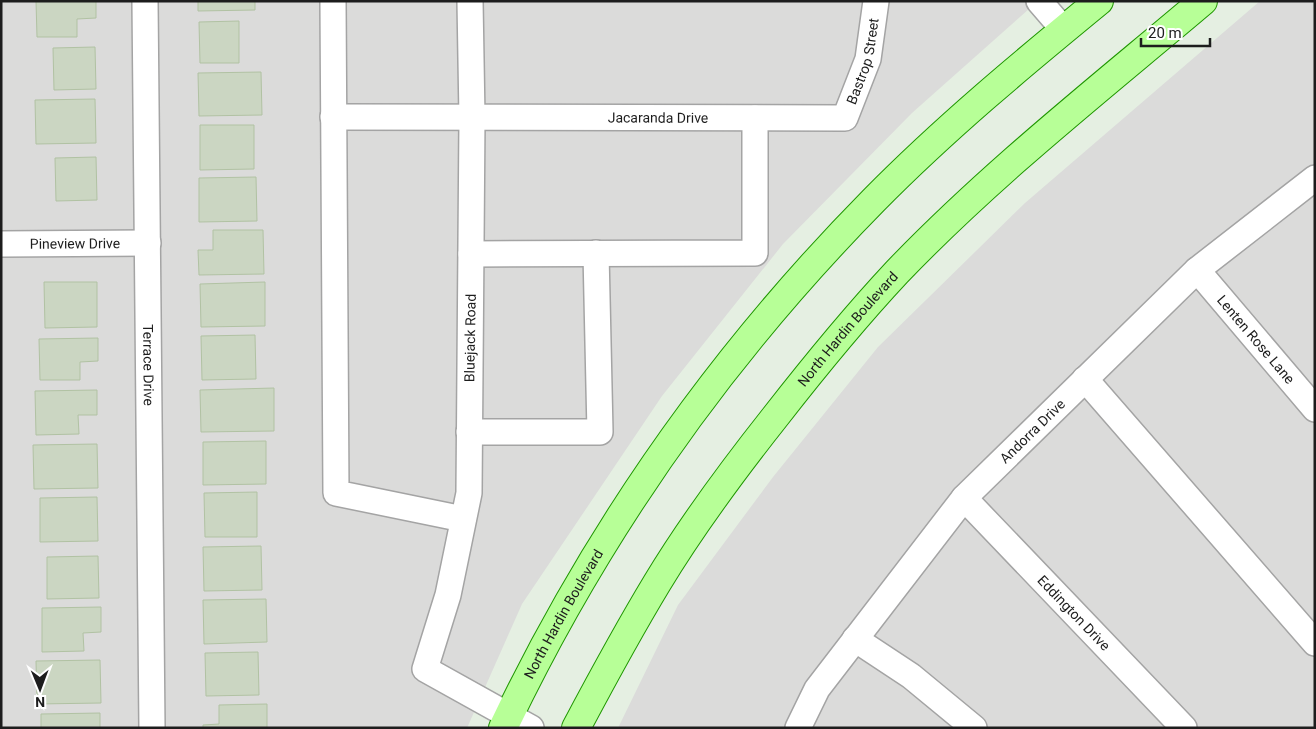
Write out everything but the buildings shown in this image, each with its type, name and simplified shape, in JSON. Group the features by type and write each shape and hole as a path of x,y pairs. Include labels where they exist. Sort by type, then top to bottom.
{"main road":[{"name":"North Hardin Boulevard","path":"514,724 557,622 596,555 635,493 713,384 757,329 880,194 971,108 1099,1"},
{"name":"North Hardin Boulevard","path":"576,728 657,582 709,504 761,434 845,330 897,272 1017,157 1203,1"}],"street":[{"name":"Terrace Drive","path":"145,1 152,728"},
{"path":"333,1 336,493 463,519"},
{"name":"Bluejack Road","path":"470,1 472,118 469,492 448,595 426,669 514,724"},
{"name":"Bastrop Street","path":"845,118 868,59 876,1"},
{"path":"1039,1 1064,30"},
{"name":"Jacaranda Drive","path":"333,117 845,118"},
{"path":"471,254 755,253 755,118"},
{"name":"Andorra Drive","path":"798,728 817,689 964,498 1197,270 1315,178"},
{"name":"Pineview Drive","path":"1,244 148,243"},
{"path":"469,432 600,432 596,254"},
{"name":"Lenten Rose Lane","path":"1197,270 1315,409"},
{"path":"1085,379 1315,643"},
{"name":"Eddington Drive","path":"964,498 1184,728"},
{"path":"855,639 911,676 974,728"}],"shaded area":[{"path":"1,1 1038,1 912,113 783,244 662,396 522,604 467,728 1,728"},
{"path":"1260,1 1315,1 1315,728 618,728 678,605 773,477 878,347 1025,203"}]}
